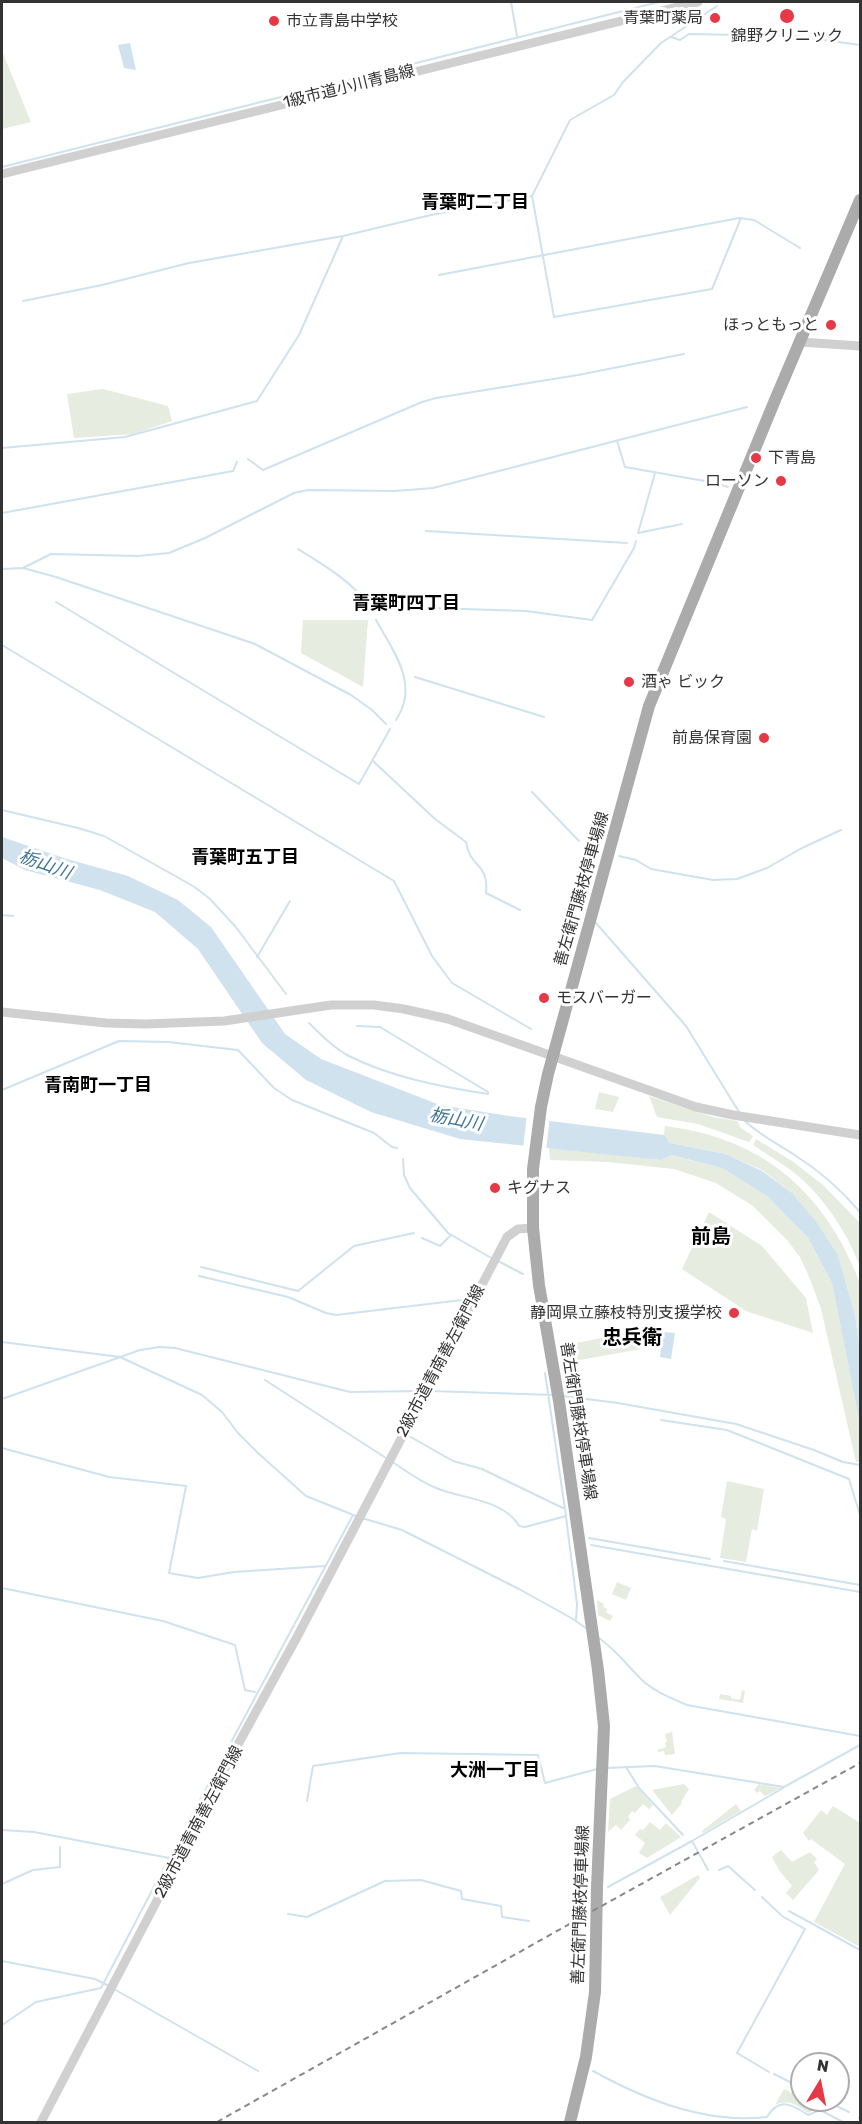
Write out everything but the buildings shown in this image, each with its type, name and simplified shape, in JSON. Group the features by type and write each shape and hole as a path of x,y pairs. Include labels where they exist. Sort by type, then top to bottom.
{"main road":[{"path":"800,342 861,200"},
{"name":"善左衛門藤枝停車場線","path":"570,2122 586,2057 595,1992 604,1726 593,1636 532,1228 534,1156 552,1056 649,706 800,342"}],"street":[{"name":"1級市道小川青島線","path":"2,174 698,2"},
{"path":"800,342 861,346"},
{"path":"2,1012 106,1023 146,1024 224,1021 331,1005 374,1005 404,1009 448,1019 696,1107 749,1118 861,1135"},
{"name":"2級市道青南善左衛門線","path":"40,2122 168,1881 208,1799 242,1740 494,1260 507,1238 518,1230 532,1228"}],"shaded area":[{"path":"2,51 31,122 2,129"},
{"path":"103,389 168,406 172,421 133,434 74,438 67,394"},
{"path":"303,620 368,620 363,687 301,653"},
{"path":"599,1092 619,1097 613,1112 595,1109"},
{"path":"649,1096 713,1117 737,1121 741,1128 753,1136 749,1142 698,1124 657,1117"},
{"path":"665,1126 694,1131 746,1149 769,1162 790,1178 809,1197 842,1244 859,1281 860,1351 855,1315 838,1255 816,1221 792,1193 762,1170 726,1154 670,1143 664,1135"},
{"path":"756,1139 792,1161 823,1185 860,1223 860,1268 846,1235 824,1203 796,1174 753,1145"},
{"path":"549,1147 661,1160 670,1155 722,1168 767,1196 808,1238 832,1283 860,1425 860,1462 856,1462 821,1309 800,1257 787,1240 753,1206 716,1183 674,1169 608,1162 550,1160"},
{"path":"709,1212 762,1246 806,1298 813,1333 746,1311 682,1269"},
{"path":"638,1331 641,1349 569,1362 566,1345"},
{"path":"727,1481 764,1489 757,1531 752,1529 746,1562 720,1558 726,1519 721,1517"},
{"path":"617,1582 631,1588 626,1600 612,1594"},
{"path":"597,1600 604,1604 606,1612 613,1616 610,1621 598,1615"},
{"path":"742,1690 745,1691 743,1703 719,1699 720,1694 740,1700"},
{"path":"672,1732 675,1754 665,1755 664,1751 658,1752 657,1750 666,1747 665,1734"},
{"path":"684,1784 689,1789 682,1803 672,1815 652,1790"},
{"path":"759,1784 781,1788 765,1796 760,1791 757,1793 754,1790"},
{"path":"636,1786 653,1805 649,1809 643,1804 635,1813 632,1811 628,1817 630,1820 621,1830 616,1825 608,1832 610,1799"},
{"path":"736,1804 741,1811 703,1833 702,1831"},
{"path":"833,1806 860,1823 860,1947 814,1922 845,1864 811,1839 809,1841 803,1833 821,1810 827,1815"},
{"path":"650,1822 660,1830 666,1823 681,1837 647,1858 639,1853 645,1843 635,1835"},
{"path":"781,1850 792,1862 810,1852 817,1859 814,1862 819,1870 793,1900 786,1893 792,1886 772,1857"},
{"path":"698,1875 700,1878 670,1915 660,1897"},
{"path":"784,2089 790,2092 790,2102 775,2105"}],"water":[{"path":"130,43 136,70 124,68 118,45"},
{"name":"栃山川","path":"2,837 128,876 178,900 211,927 285,1034 321,1059 440,1105 664,1135 670,1143 726,1154 762,1171 792,1193 816,1221 838,1255 855,1315 860,1351 860,1425 832,1283 808,1238 767,1196 722,1168 671,1155 661,1160 460,1139 371,1112 306,1080 262,1043 198,949 155,912 100,890 25,870 2,858"},
{"path":"663,1332 675,1333 671,1359 660,1357"}],"pier":[{"path":"527,1115 550,1117 546,1150 523,1148"}],"waterway":[{"path":"511,2 517,36"},
{"path":"2,167 659,2"},
{"path":"2,448 125,437 257,401 299,335 343,236 431,215 532,196 570,120 614,95 623,82 661,43 717,6"},
{"path":"671,37 680,40 689,34 797,36 860,45"},
{"path":"532,196 554,317 712,289 741,218"},
{"path":"439,275 739,218 754,220 800,248"},
{"path":"23,301 102,285 189,263 343,236"},
{"path":"248,459 263,470 436,398 578,375 684,354"},
{"path":"23,568 51,554 138,556 169,553 205,538 294,493 308,490 395,491 433,488 747,407"},
{"path":"617,441 625,467 728,487"},
{"path":"2,513 233,471 237,462"},
{"path":"655,473 638,533 682,524"},
{"path":"426,531 627,543"},
{"path":"298,549 327,567 355,589 368,606 526,611 592,620 636,541"},
{"path":"2,569 23,568 56,577 255,644 351,695 372,710 386,724"},
{"path":"56,602 359,784 390,729"},
{"path":"376,620 396,656 405,681 403,707 396,720"},
{"path":"2,645 394,881 432,956 452,983 531,1029"},
{"path":"415,677 544,717"},
{"path":"373,761 435,819 466,842 471,857 485,876 486,893 520,910"},
{"path":"532,792 579,841"},
{"path":"2,810 104,836 193,886 209,898 235,926 286,994"},
{"path":"619,856 636,860 651,869 713,880 737,879 767,868 802,848 841,830"},
{"path":"575,899 585,910"},
{"path":"257,957 290,901"},
{"path":"2,915 13,916"},
{"path":"596,923 686,1026 739,1112"},
{"path":"309,1023 338,1049 382,1070 452,1088 488,1094 380,1027 357,1026"},
{"path":"2,1090 119,1041 168,1042 238,1050 274,1088 292,1100 374,1133 392,1147 397,1148"},
{"path":"745,1121 763,1136 822,1175 860,1212"},
{"path":"403,1159 404,1175 410,1188 448,1233 493,1259"},
{"path":"201,1267 298,1291 354,1246 414,1233"},
{"path":"422,1238 440,1246 451,1235"},
{"path":"498,1261 523,1274"},
{"path":"199,1276 288,1297 336,1315 462,1300"},
{"path":"2,1342 120,1357 202,1395 222,1412 238,1433 258,1453 306,1496 356,1516"},
{"path":"2,1399 140,1350 160,1347 175,1348 350,1392 422,1391"},
{"path":"545,1373 565,1509"},
{"path":"265,1380 386,1458"},
{"path":"431,1391 554,1395"},
{"path":"563,1396 618,1403 736,1424 843,1462 860,1465"},
{"path":"661,1420 727,1430 849,1479 860,1515"},
{"path":"409,1436 453,1461 482,1469 565,1509 577,1604 576,1620"},
{"path":"2,1448 109,1477 186,1486 169,1573 198,1578 234,1572 325,1566"},
{"path":"391,1461 436,1488 482,1501 503,1510 519,1526 525,1527 566,1516"},
{"path":"2,1830 34,1832 169,1858 353,1515"},
{"path":"362,1518 402,1530 519,1589 587,1629"},
{"path":"589,1538 710,1559"},
{"path":"591,1545 860,1592"},
{"path":"724,1561 860,1585"},
{"path":"2,1588 163,1621 235,1645 245,1690 255,1692"},
{"path":"599,1638 651,1687 687,1705 860,1736"},
{"path":"606,1768 655,1766 784,1787 860,1745"},
{"path":"307,1801 313,1766 400,1753 538,1755 545,1783 597,1769"},
{"path":"626,1767 639,1788 683,1835"},
{"path":"692,1841 783,1788"},
{"path":"608,1887 692,1841 708,1870"},
{"path":"2,1884 33,1870 60,1867 60,1847"},
{"path":"2,2025 36,2002 101,1988 169,1858"},
{"path":"719,1870 728,1866 755,1890"},
{"path":"288,1914 307,1917 385,1881 421,1880 461,1891 462,1899 501,1906 502,1917 529,1921"},
{"path":"762,1897 782,1916 805,1929 737,2053 769,2072"},
{"path":"789,1911 860,1950"},
{"path":"2,1961 95,1979 109,1986"},
{"path":"114,1989 258,2071"},
{"path":"593,2071 655,2100 699,2113 721,2117 767,2117 776,2107 786,2104 808,2115 820,2110 843,2122"},
{"path":"774,2074 790,2082"}],"railway":[{"path":"217,2122 860,1763"}],"place":[{"name":"錦野クリニック","path":"787,16"},
{"name":"青葉町薬局","path":"715,18"},
{"name":"市立青島中学校","path":"274,21"},
{"name":"ほっともっと","path":"831,325"},
{"name":"下青島","path":"756,458"},
{"name":"ローソン","path":"781,481"},
{"name":"酒ゃ ビック","path":"629,682"},
{"name":"前島保育園","path":"764,738"},
{"name":"モスバーガー","path":"544,998"},
{"name":"キグナス","path":"495,1188"},
{"name":"静岡県立藤枝特別支援学校","path":"734,1313"}],"district":[{"name":"青葉町二丁目","path":"475,203"},
{"name":"青葉町四丁目","path":"406,604"},
{"name":"青葉町五丁目","path":"245,858"},
{"name":"青南町一丁目","path":"98,1086"},
{"name":"前島","path":"711,1237"},
{"name":"忠兵衛","path":"632,1338"},
{"name":"大洲一丁目","path":"495,1771"}]}
